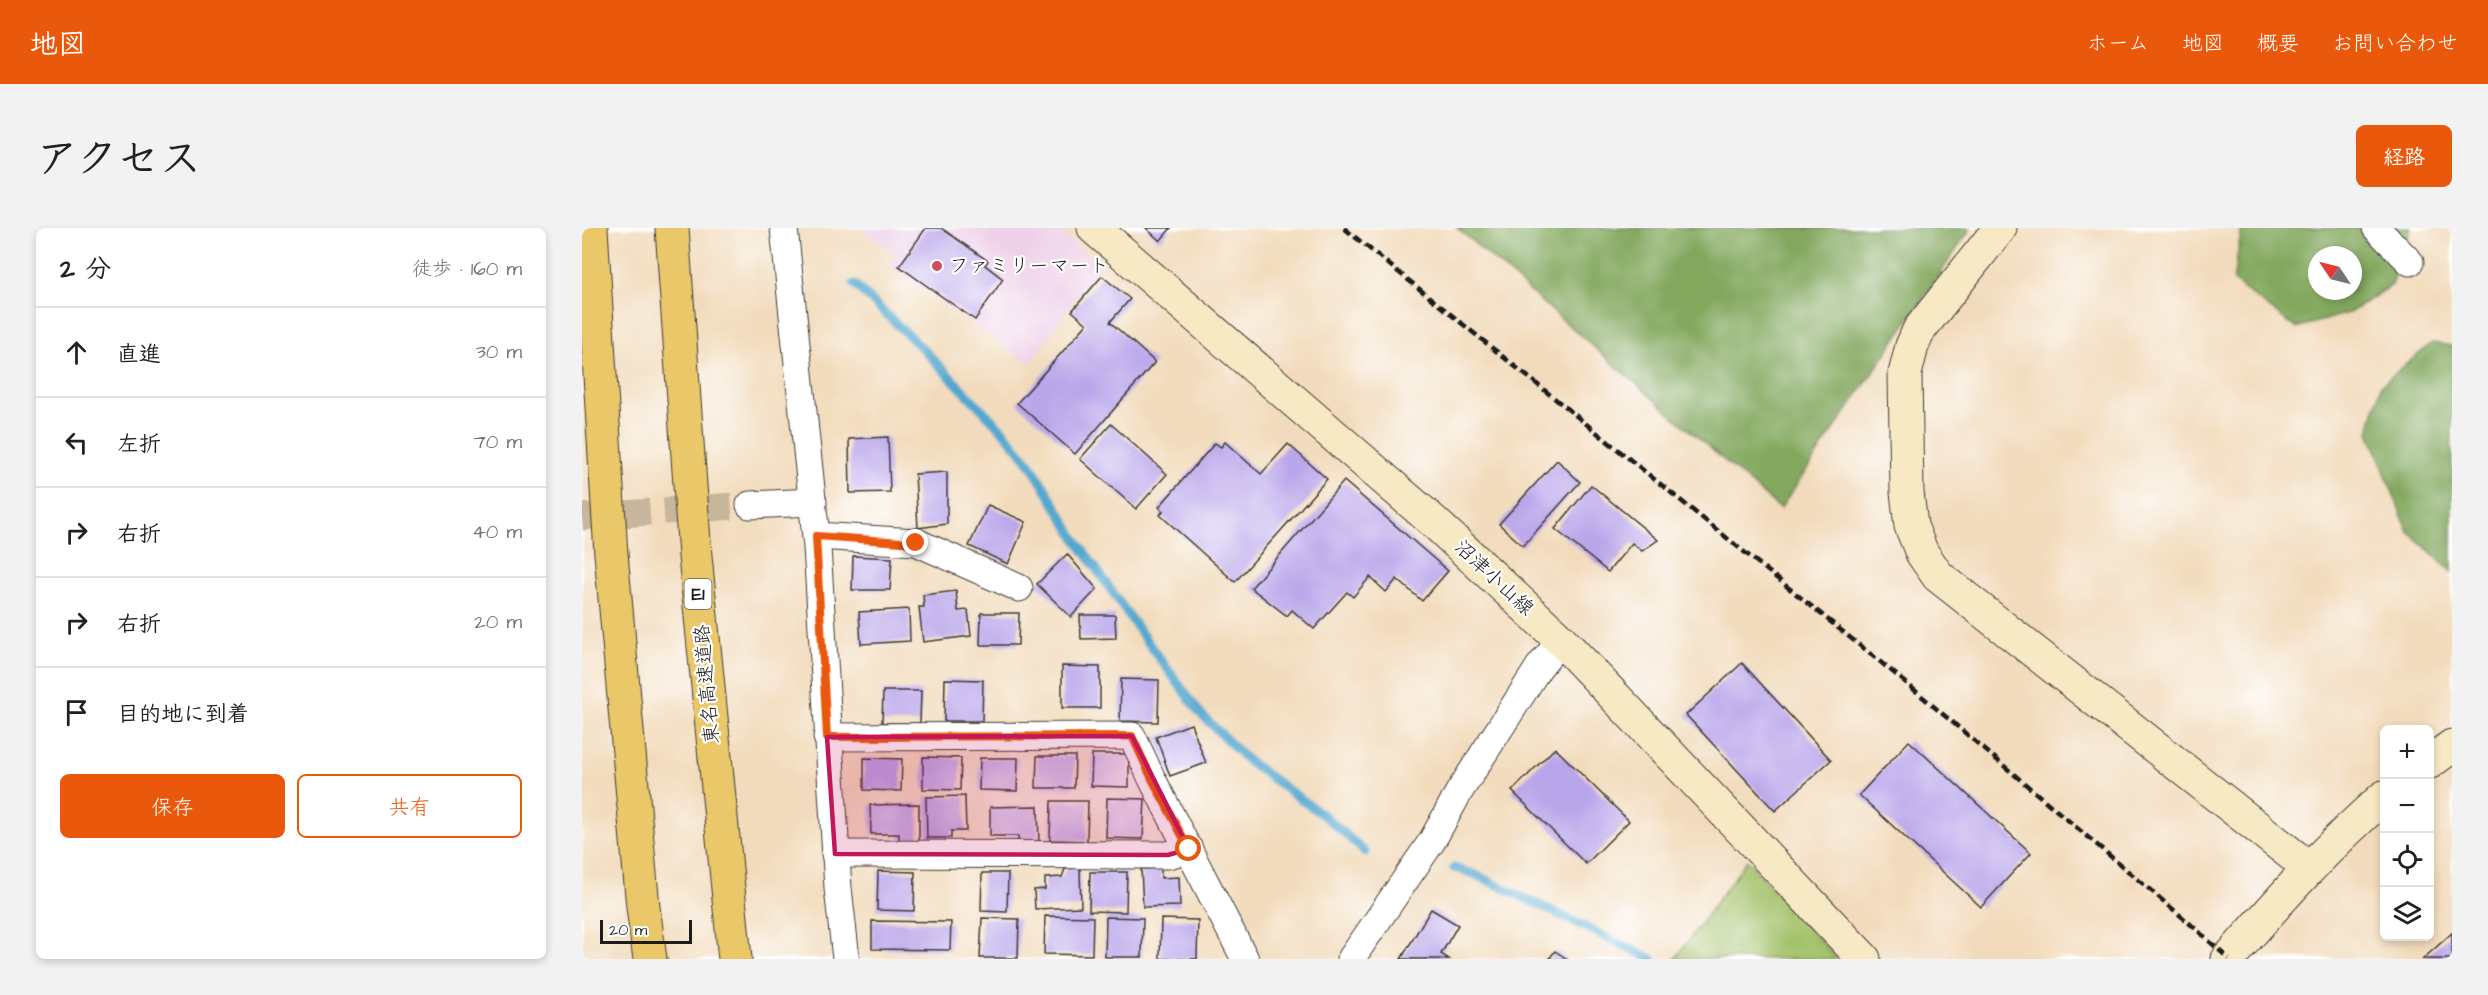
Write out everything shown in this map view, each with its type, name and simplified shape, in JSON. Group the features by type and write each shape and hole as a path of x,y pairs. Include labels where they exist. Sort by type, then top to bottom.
{"highway":[{"path":"591,228 611,554 643,907 650,959"},
{"name":"東名高速道路","path":"672,228 695,556 735,959"}],"street":[{"path":"784,228 816,536 835,854 846,959"},
{"name":"沼津小山線","path":"1094,228 1434,522 1561,640 1864,959"},
{"path":"2000,228 1919,330 1912,346 1905,374 1907,492 1911,526 1922,554 1938,576 2309,868"},
{"path":"2376,228 2410,262"},
{"path":"750,505 813,502"},
{"path":"816,536 916,543 1019,588"},
{"path":"1351,959 1432,841 1459,792 1539,667 1561,640"},
{"path":"827,737 1132,736 1245,959"},
{"path":"2434,759 2452,746"},
{"path":"2229,959 2349,826 2380,801"},
{"path":"835,854 1168,855 1189,849"}],"highlighted area":[{"path":"1132,736 1189,849 1168,855 835,854 827,737"}],"shaded area":[{"path":"860,228 1057,228 1101,265 1030,364 890,266 897,255"}],"green space":[{"path":"1457,228 1971,228 1780,509"},
{"path":"2242,228 2411,228 2392,285 2349,313 2296,328 2233,281"},
{"path":"2432,343 2452,346 2452,572 2408,531 2369,432 2381,385"},
{"path":"1747,860 1837,959 1675,959"}],"building":[{"path":"926,228 941,228 988,261 985,265 1003,279 975,320 899,266"},
{"path":"1146,228 1171,228 1160,241"},
{"path":"1102,276 1130,299 1110,322 1155,362 1075,454 1017,403 1087,324 1072,311"},
{"path":"1111,424 1167,474 1136,509 1080,459"},
{"path":"888,437 890,492 850,493 849,439"},
{"path":"1225,442 1261,474 1288,444 1327,479 1235,582 1160,515 1163,511 1159,507 1215,443 1221,447"},
{"path":"1557,460 1580,482 1523,546 1499,524"},
{"path":"947,472 947,524 918,528 915,474"},
{"path":"1344,481 1448,571 1422,601 1397,579 1386,592 1370,577 1353,597 1347,592 1314,629 1292,610 1287,616 1251,588"},
{"path":"1591,485 1658,540 1642,551 1632,543 1608,572 1555,529"},
{"path":"988,505 1026,522 1008,564 969,546"},
{"path":"1067,554 1097,589 1071,617 1037,584"},
{"path":"853,556 892,558 890,590 852,590"},
{"path":"956,591 958,611 968,610 971,636 923,642 919,607 924,607 923,595"},
{"path":"909,609 910,641 861,644 859,612"},
{"path":"981,613 1019,613 1018,645 980,645"},
{"path":"1080,615 1115,615 1116,638 1081,639"},
{"path":"1742,663 1831,760 1775,811 1686,715"},
{"path":"1062,666 1100,667 1100,708 1062,708"},
{"path":"945,679 983,680 982,721 944,721"},
{"path":"1121,679 1159,680 1158,722 1120,721"},
{"path":"883,691 921,691 920,723 882,723"},
{"path":"1191,724 1206,763 1170,776 1156,737"},
{"path":"1909,741 2031,853 1981,907 1859,795"},
{"path":"1555,748 1629,821 1586,864 1512,791"},
{"path":"1092,754 1129,754 1129,787 1091,786"},
{"path":"1037,756 1075,756 1074,788 1036,788"},
{"path":"923,757 961,758 960,790 923,789"},
{"path":"864,758 902,759 901,791 864,790"},
{"path":"980,758 1018,758 1017,791 979,790"},
{"path":"965,796 966,831 951,831 951,838 927,838 926,797"},
{"path":"1107,798 1145,799 1143,839 1106,838"},
{"path":"1051,801 1088,801 1087,841 1050,840"},
{"path":"919,804 919,842 899,843 899,834 871,834 870,805"},
{"path":"1038,806 1039,845 1018,845 1018,836 990,836 990,807"},
{"path":"1080,868 1081,907 1035,909 1034,890 1045,889 1045,878 1062,877 1065,869"},
{"path":"1161,868 1161,878 1179,877 1180,906 1143,907 1141,869"},
{"path":"878,871 915,872 914,911 877,910"},
{"path":"1090,872 1127,872 1126,912 1089,911"},
{"path":"982,873 1008,873 1007,912 981,911"},
{"path":"1431,909 1458,925 1441,954 1449,959 1401,959"},
{"path":"1045,916 1093,917 1092,955 1044,954"},
{"path":"1106,917 1143,918 1142,957 1105,957"},
{"path":"982,918 1019,919 1018,958 980,958"},
{"path":"1161,919 1198,920 1197,959 1160,959"},
{"path":"872,921 951,922 950,950 872,949"},
{"path":"2452,933 2452,959 2423,959"},
{"path":"1555,951 1567,959 1549,959"}],"waterway":[{"path":"854,284 922,348 1005,433 1031,465 1077,541 1200,713 1248,761 1327,818 1365,852"},
{"path":"1454,868 1474,874 1652,959"}],"tunnel":[{"path":"582,517 750,505"}],"railway":[{"path":"1344,228 1905,682 2229,959"}],"place":[{"name":"ファミリーマート","path":"937,266"}],"route":[{"path":"916,543 816,536 827,737 1132,736 1189,849"}]}
